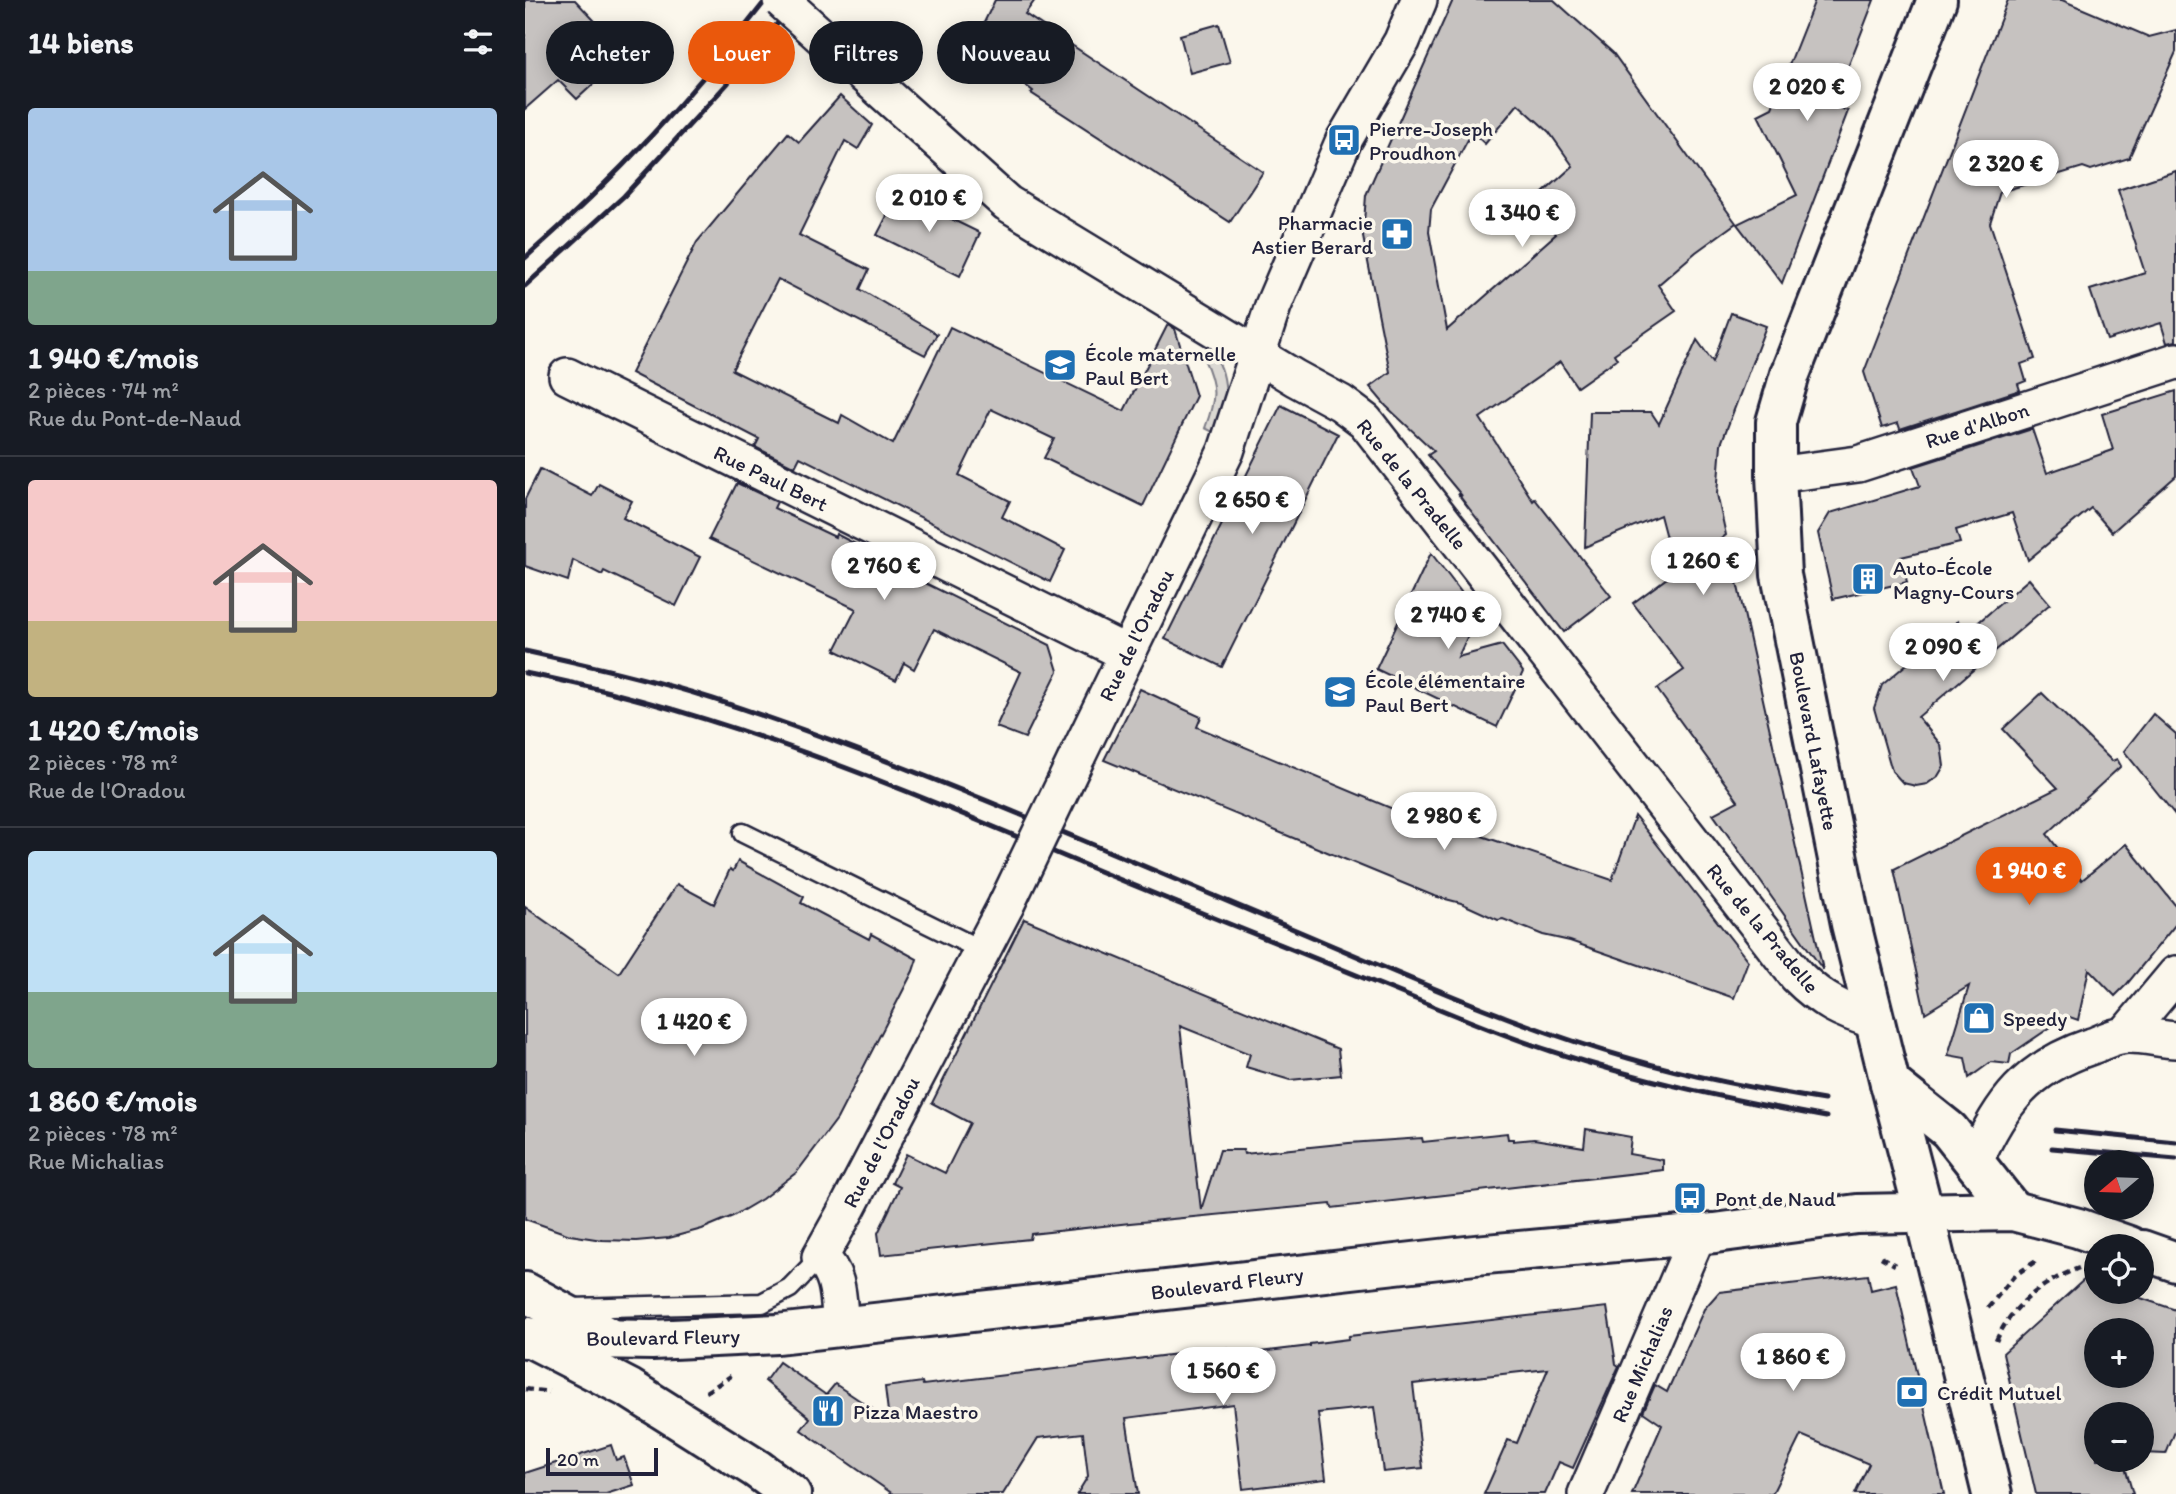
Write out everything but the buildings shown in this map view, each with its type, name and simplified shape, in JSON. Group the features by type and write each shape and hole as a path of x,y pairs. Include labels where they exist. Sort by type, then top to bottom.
{"main road":[{"name":"Boulevard Lafayette","path":"1937,0 1790,374 1776,422 1776,475 1781,575 1851,924 1924,1213 1974,1350 1992,1494"},
{"path":"1890,1083 1949,1129 2013,1211"},
{"name":"Boulevard Fleury","path":"531,1320 614,1340 777,1334 1475,1255 1698,1234 1857,1214 2013,1211 2095,1234"},
{"path":"2154,1255 2176,1262"},
{"path":"531,1320 630,1389 757,1469 791,1494"}],"street":[{"name":"Rue de la Pradelle","path":"781,0 1007,203 1295,378 1341,403 1365,421 1797,976 1815,994 1842,1011 1876,1021"},
{"name":"Rue de l'Oradou","path":"817,1261 1006,905 1226,451 1273,306 1345,140 1402,41 1419,0"},
{"name":"Rue d'Albon","path":"1776,475 1858,464 2176,361"},
{"name":"Rue Paul Bert","path":"567,376 1126,653"},
{"path":"2125,1035 2176,974"},
{"path":"1974,1163 1990,1126 2010,1097 2038,1072 2071,1053 2125,1035 2176,1040"},
{"name":"Rue Michalias","path":"1587,1494 1698,1234"},
{"path":"817,1261 830,1266 836,1278 841,1327"}],"lane":[{"path":"743,833 981,950"},
{"path":"531,1320 762,1303 790,1288 817,1261"}],"path":[{"path":"1974,1350 2014,1276 2046,1255"},
{"path":"1974,1350 2000,1332 2017,1306 2061,1275 2083,1267"}],"shaded area":[{"path":"1210,349 1222,369 1224,380 1224,412 1219,435 1205,428 1213,393 1204,359"}],"railway":[{"path":"525,258 559,228 652,135 710,70 766,0"},
{"path":"525,286 624,196 728,83 797,0"},
{"path":"525,651 690,692 857,750 998,805 1408,978 1539,1029 1676,1071 1824,1100"},
{"path":"525,673 670,708 811,755 1529,1044 1653,1081 1826,1117"},
{"path":"2055,1130 2176,1142"},
{"path":"2052,1148 2176,1159"}],"place":[{"name":"Pierre-Joseph Proudhon","path":"1344,140"},
{"name":"Pharmacie Astier Berard","path":"1397,234"},
{"name":"École maternelle Paul Bert","path":"1060,365"},
{"name":"Auto-École Magny-Cours","path":"1868,579"},
{"name":"École élémentaire Paul Bert","path":"1340,692"},
{"name":"Speedy","path":"1979,1018"},
{"name":"Pont de Naud","path":"1690,1198"},
{"name":"Crédit Mutuel","path":"1912,1392"},
{"name":"Pizza Maestro","path":"828,1411"}]}
